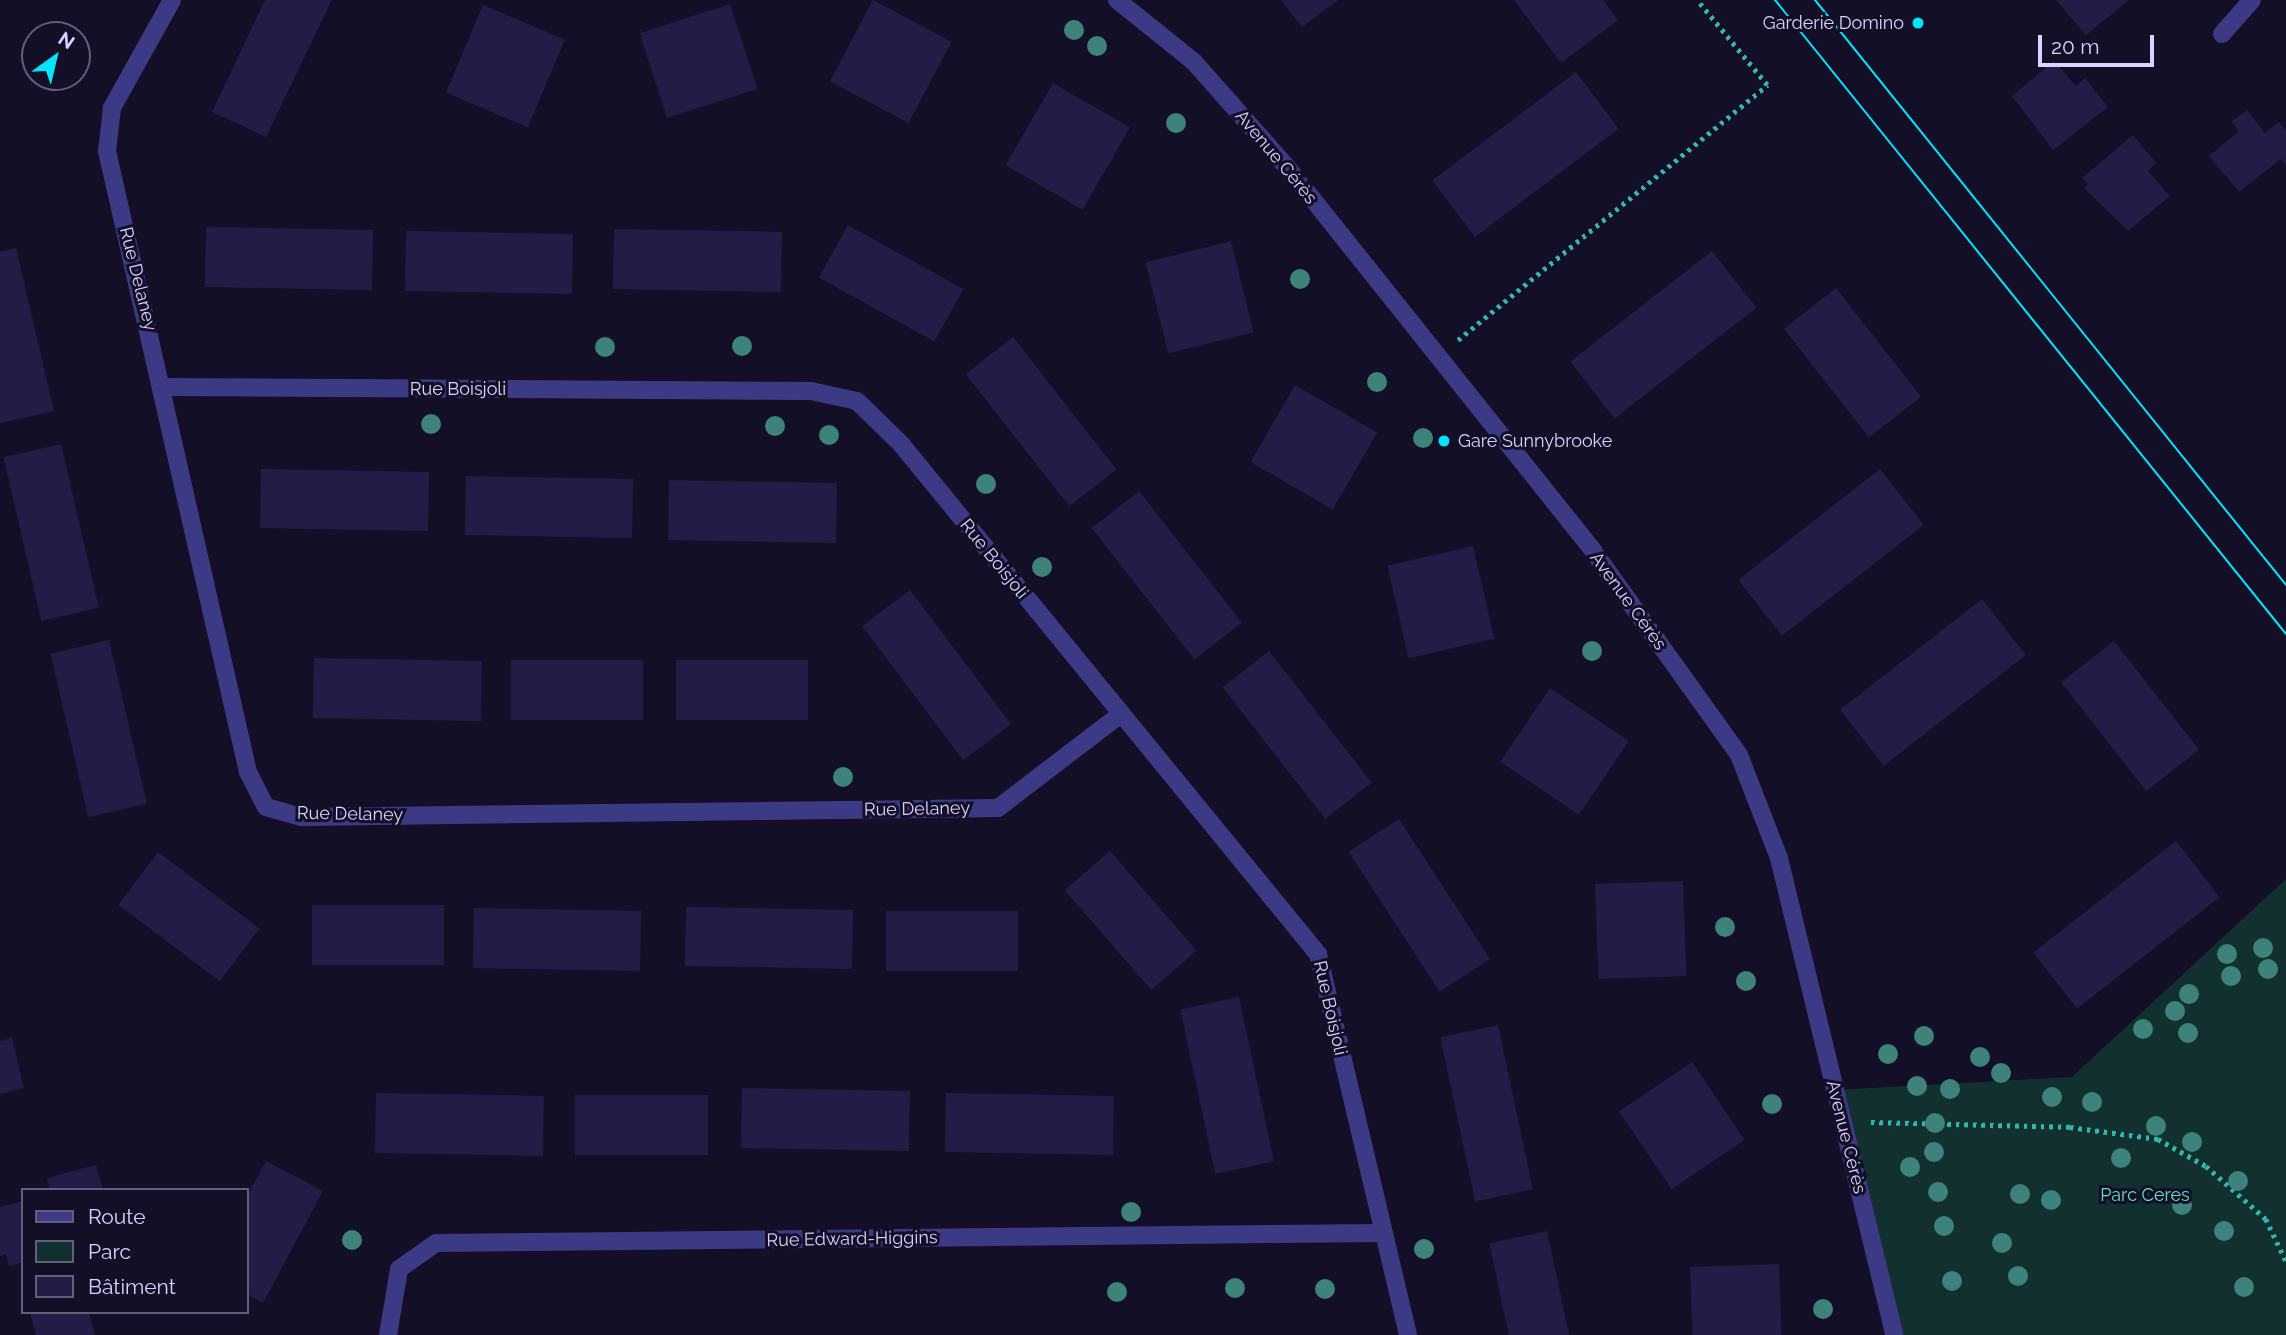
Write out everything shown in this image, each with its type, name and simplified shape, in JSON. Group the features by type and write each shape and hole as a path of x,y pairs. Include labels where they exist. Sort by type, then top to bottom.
{"street":[{"name":"Rue Delaney","path":"172,0 112,108 107,151 164,387 248,772 266,807 302,817 998,808 1121,714"},
{"name":"Avenue Cérès","path":"1117,0 1194,62 1287,167 1436,358 1593,551 1739,755 1779,858 1894,1335"},
{"path":"2222,34 2252,0"},
{"name":"Rue Boisjoli","path":"164,387 811,391 857,401 901,444 1318,954 1381,1233 1408,1335"},
{"name":"Rue Edward-Higgins","path":"388,1335 399,1269 436,1243 1381,1233"}],"path":[{"path":"1436,358 1767,85 1697,0"},
{"path":"1843,1121 2070,1127 2158,1139 2206,1166 2266,1219 2286,1261"}],"green space":[{"name":"Parc Ceres","path":"2286,879 2286,1335 1894,1335 1835,1090 2072,1077"}],"building":[{"path":"265,0 332,0 266,137 212,112"},
{"path":"873,0 952,42 908,123 830,81"},
{"path":"1281,0 1338,0 1302,27"},
{"path":"1514,0 1603,0 1618,20 1561,63"},
{"path":"2056,0 2129,0 2086,35"},
{"path":"730,4 758,89 667,118 640,33"},
{"path":"483,5 565,40 528,127 446,92"},
{"path":"2054,61 2076,86 2085,78 2108,107 2053,150 2012,96"},
{"path":"1576,72 1619,129 1475,237 1432,180"},
{"path":"1053,83 1130,128 1083,210 1006,165"},
{"path":"2247,110 2265,133 2279,122 2286,130 2286,166 2281,159 2239,192 2209,156 2239,131 2231,122"},
{"path":"2133,135 2156,163 2148,171 2170,196 2128,231 2084,188 2088,184 2082,178"},
{"path":"848,225 963,289 934,341 819,277"},
{"path":"206,227 373,230 372,290 205,287"},
{"path":"614,229 782,232 781,292 613,289"},
{"path":"406,231 573,234 572,294 405,291"},
{"path":"1231,241 1254,332 1168,353 1146,262"},
{"path":"16,248 54,411 0,423 0,252"},
{"path":"1712,251 1756,308 1614,419 1570,362"},
{"path":"1836,288 1921,397 1869,437 1784,329"},
{"path":"1013,337 1116,469 1069,506 966,374"},
{"path":"1295,385 1377,432 1333,510 1250,462"},
{"path":"61,444 99,608 41,621 4,457"},
{"path":"261,469 429,472 428,531 260,528"},
{"path":"1880,469 1924,525 1782,636 1738,580"},
{"path":"466,476 633,479 632,538 465,535"},
{"path":"669,480 837,483 836,543 668,540"},
{"path":"1139,491 1242,623 1195,660 1092,528"},
{"path":"1473,546 1494,639 1409,658 1387,566"},
{"path":"910,590 1011,724 963,760 862,626"},
{"path":"1982,599 2026,655 1884,766 1840,710"},
{"path":"109,640 147,804 88,817 51,653"},
{"path":"2114,641 2199,750 2146,791 2061,682"},
{"path":"1269,651 1372,783 1325,819 1223,687"},
{"path":"314,658 482,661 481,721 313,718"},
{"path":"511,660 643,660 643,720 511,720"},
{"path":"676,660 808,660 808,720 676,720"},
{"path":"1550,688 1629,741 1579,815 1500,762"},
{"path":"1399,819 1490,959 1440,992 1349,852"},
{"path":"2176,841 2220,897 2077,1008 2033,952"},
{"path":"1110,851 1197,951 1151,990 1065,890"},
{"path":"158,852 259,928 220,981 118,905"},
{"path":"1683,881 1686,976 1598,979 1595,884"},
{"path":"312,905 444,905 444,965 312,965"},
{"path":"686,907 853,910 852,969 685,966"},
{"path":"474,908 641,911 640,971 473,968"},
{"path":"886,911 1018,911 1018,971 886,971"},
{"path":"1239,997 1274,1161 1215,1174 1180,1009"},
{"path":"1498,1025 1533,1189 1475,1202 1440,1037"},
{"path":"12,1038 24,1088 0,1094 0,1041"},
{"path":"1692,1062 1745,1140 1672,1189 1619,1111"},
{"path":"742,1088 910,1091 909,1151 741,1148"},
{"path":"376,1093 544,1096 543,1156 375,1153"},
{"path":"946,1093 1114,1096 1113,1155 945,1152"},
{"path":"575,1095 708,1095 708,1155 575,1155"},
{"path":"266,1161 323,1191 263,1303 248,1295 248,1194"},
{"path":"96,1165 102,1188 50,1188 47,1178"},
{"path":"21,1202 21,1263 9,1266 6,1254 0,1256 0,1207"},
{"path":"1547,1231 1569,1335 1509,1335 1489,1243"},
{"path":"1779,1264 1781,1335 1692,1335 1690,1267"},
{"path":"31,1314 90,1314 95,1335 36,1335"}],"tram line":[{"path":"1775,0 2286,634"},
{"path":"1815,0 2286,585"}],"place":[{"name":"Garderie Domino","path":"1918,23"},
{"name":"Gare Sunnybrooke","path":"1444,441"}]}
